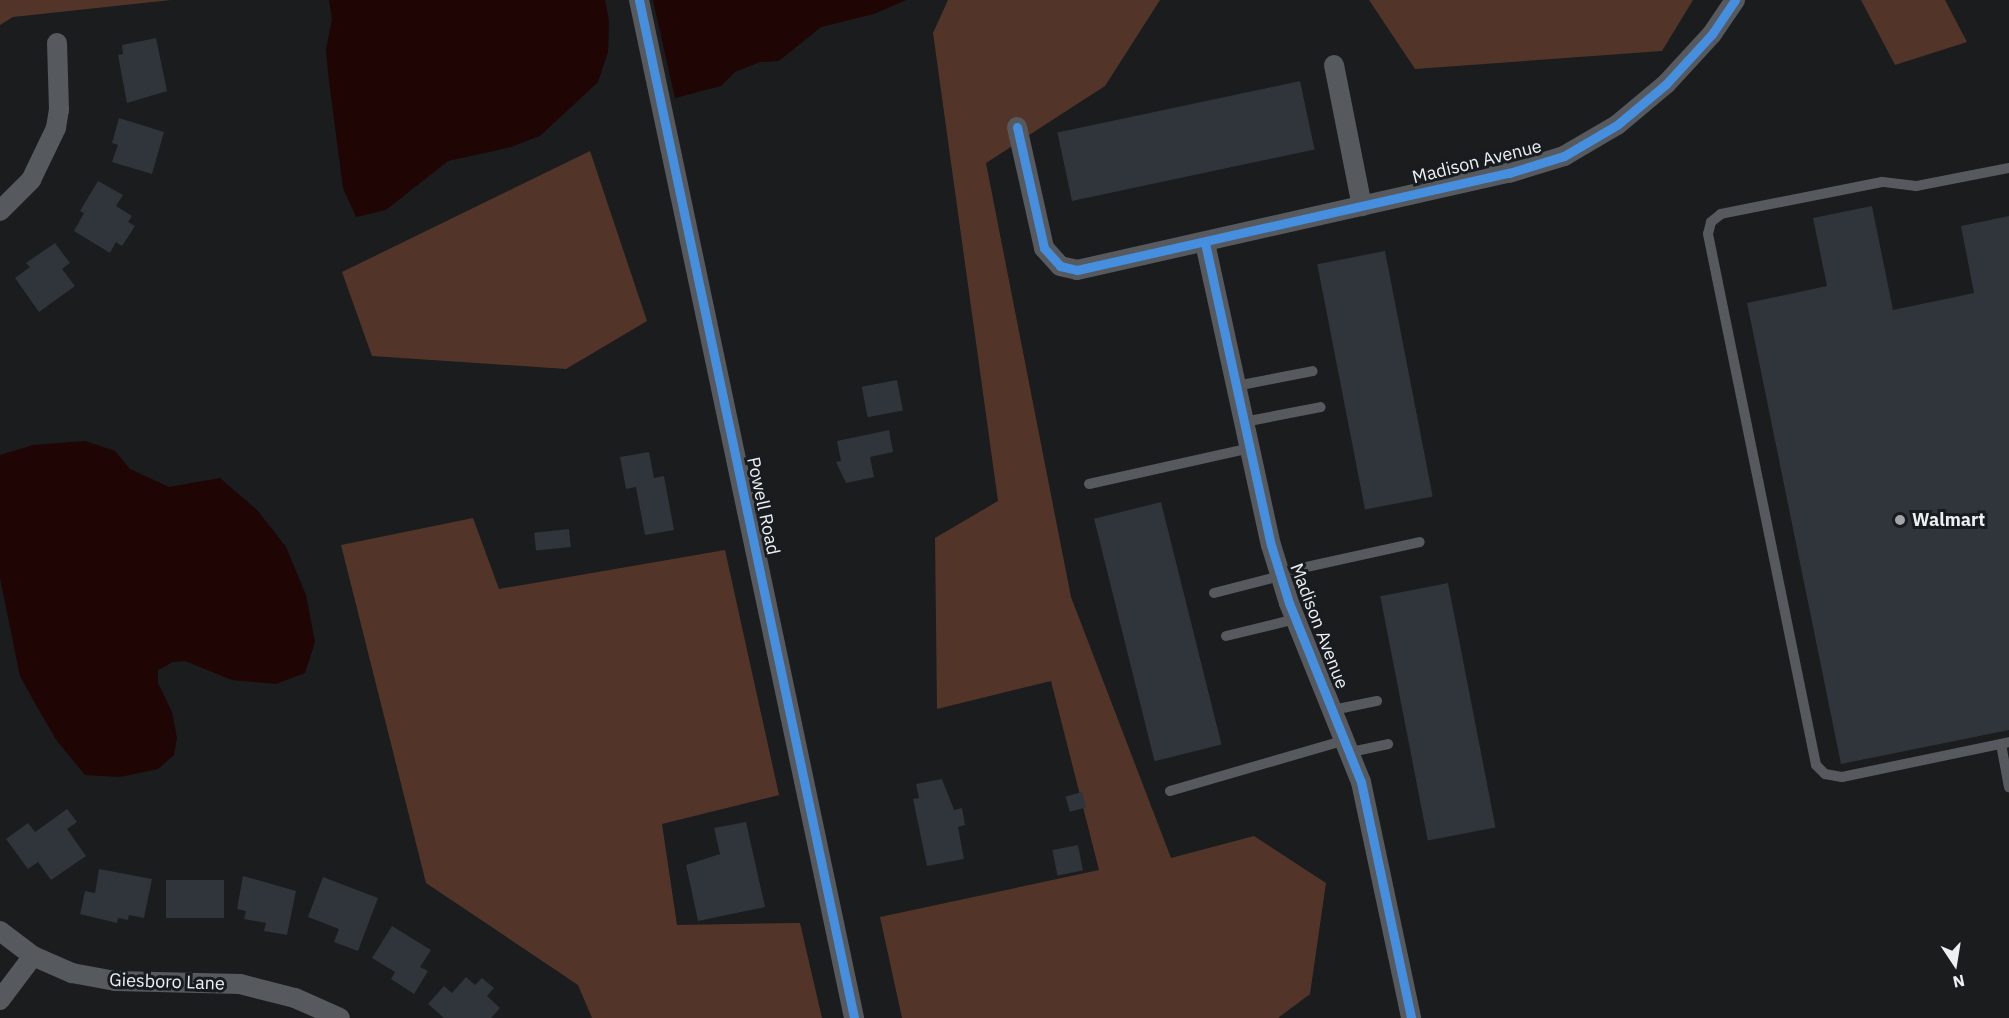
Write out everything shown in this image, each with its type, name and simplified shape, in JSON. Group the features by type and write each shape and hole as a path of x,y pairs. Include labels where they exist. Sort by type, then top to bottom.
{"street":[{"name":"Powell Road","path":"639,0 854,1018"},
{"name":"Madison Avenue","path":"1017,127 1044,248 1060,266 1077,270 1509,173 1564,156 1617,125 1666,84 1712,34 1735,0"},
{"path":"0,211 31,180 56,128 59,110 57,43"},
{"path":"1334,65 1362,206"},
{"name":"Madison Avenue","path":"1205,243 1280,575 1361,782 1411,1018"},
{"name":"Giesboro Lane","path":"0,931 33,956 57,968 101,980 240,984 268,990 340,1018"},
{"path":"0,1000 33,956"}],"lane":[{"path":"2009,168 1916,186 1882,182 1721,214 1712,222 1708,234 1816,765 1825,774 1842,777 2005,743 2009,787"},
{"path":"1236,386 1313,371"},
{"path":"1244,422 1321,407"},
{"path":"1089,484 1250,448"},
{"path":"1214,593 1420,542"},
{"path":"1226,636 1296,619"},
{"path":"1333,710 1377,701"},
{"path":"1170,791 1348,746 1388,744"}],"shaded area":[{"path":"0,0 171,0 13,17 0,25"},
{"path":"329,0 605,0 609,21 608,52 598,82 540,136 511,147 448,161 386,210 356,217 343,188 329,81 326,50 332,19"},
{"path":"653,0 906,0 874,14 821,27 779,61 760,62 735,72 721,86 675,98"},
{"path":"948,0 1160,0 1105,86 986,163 1071,597 1171,858 1254,836 1326,883 1310,994 1278,1018 902,1018 880,917 1099,870 1051,681 937,709 935,538 998,501 933,33"},
{"path":"1369,0 1693,0 1662,51 1415,69"},
{"path":"1861,0 1945,0 1967,42 1895,65"},
{"path":"590,151 647,321 566,369 372,356 342,272"},
{"path":"85,441 115,451 130,469 169,487 220,478 258,511 286,547 306,595 315,642 305,673 276,684 232,680 185,661 173,662 158,670 158,683 172,712 177,738 174,755 158,769 120,777 85,775 57,741 20,676 0,578 0,455 33,445"},
{"path":"473,518 499,589 725,550 779,795 662,824 677,925 800,923 822,1018 592,1018 578,985 426,883 341,545"}],"building":[{"path":"156,38 167,91 127,103 118,55 123,54 122,45"},
{"path":"1300,81 1315,149 1072,201 1057,133"},
{"path":"119,118 164,132 152,174 112,162 118,145 112,143"},
{"path":"98,181 123,195 116,206 132,216 128,222 135,226 122,246 116,242 110,253 74,231 84,213 80,211"},
{"name":"Walmart","path":"1872,206 1893,310 1974,293 1961,226 2009,216 2009,730 1841,764 1747,303 1827,286 1813,218"},
{"path":"55,243 70,263 62,269 75,286 39,312 15,278 30,267 26,263"},
{"path":"1385,251 1433,496 1365,510 1317,264"},
{"path":"897,380 903,410 868,417 862,387"},
{"path":"889,430 893,452 870,457 874,477 846,483 836,462 841,461 837,441"},
{"path":"649,452 654,478 664,476 674,530 645,535 636,487 626,489 620,457"},
{"path":"1161,502 1221,745 1155,761 1094,519"},
{"path":"569,529 571,547 536,551 534,533"},
{"path":"1448,583 1496,827 1428,841 1380,596"},
{"path":"942,779 954,810 962,808 965,825 958,827 964,859 927,866 913,799 919,798 916,784"},
{"path":"1082,792 1086,807 1070,812 1066,796"},
{"path":"67,809 77,822 67,829 86,856 51,880 38,862 28,869 6,839 28,823 35,832"},
{"path":"746,822 765,907 698,921 686,865 720,854 714,828"},
{"path":"1078,845 1083,871 1057,875 1052,850"},
{"path":"99,869 152,879 144,918 129,915 128,920 118,918 117,923 80,914 85,891 95,893"},
{"path":"243,876 296,891 287,935 264,931 266,923 244,919 246,911 237,909"},
{"path":"323,877 378,898 358,951 334,942 339,929 308,917"},
{"path":"166,880 224,880 224,918 166,918"},
{"path":"392,926 431,950 420,967 428,971 414,994 391,979 395,972 372,958"},
{"path":"466,977 475,985 482,978 494,988 487,996 500,1008 491,1018 444,1018 428,1004 444,986 452,993"}],"cycle path":[{"path":"639,0 854,1018"},
{"path":"1017,127 1044,248 1060,266 1077,270 1509,173 1564,156 1617,125 1666,84 1712,34 1735,0"},
{"path":"1205,243 1271,545 1289,603 1361,782 1411,1018"}],"place":[{"name":"Walmart","path":"1900,520"}]}
